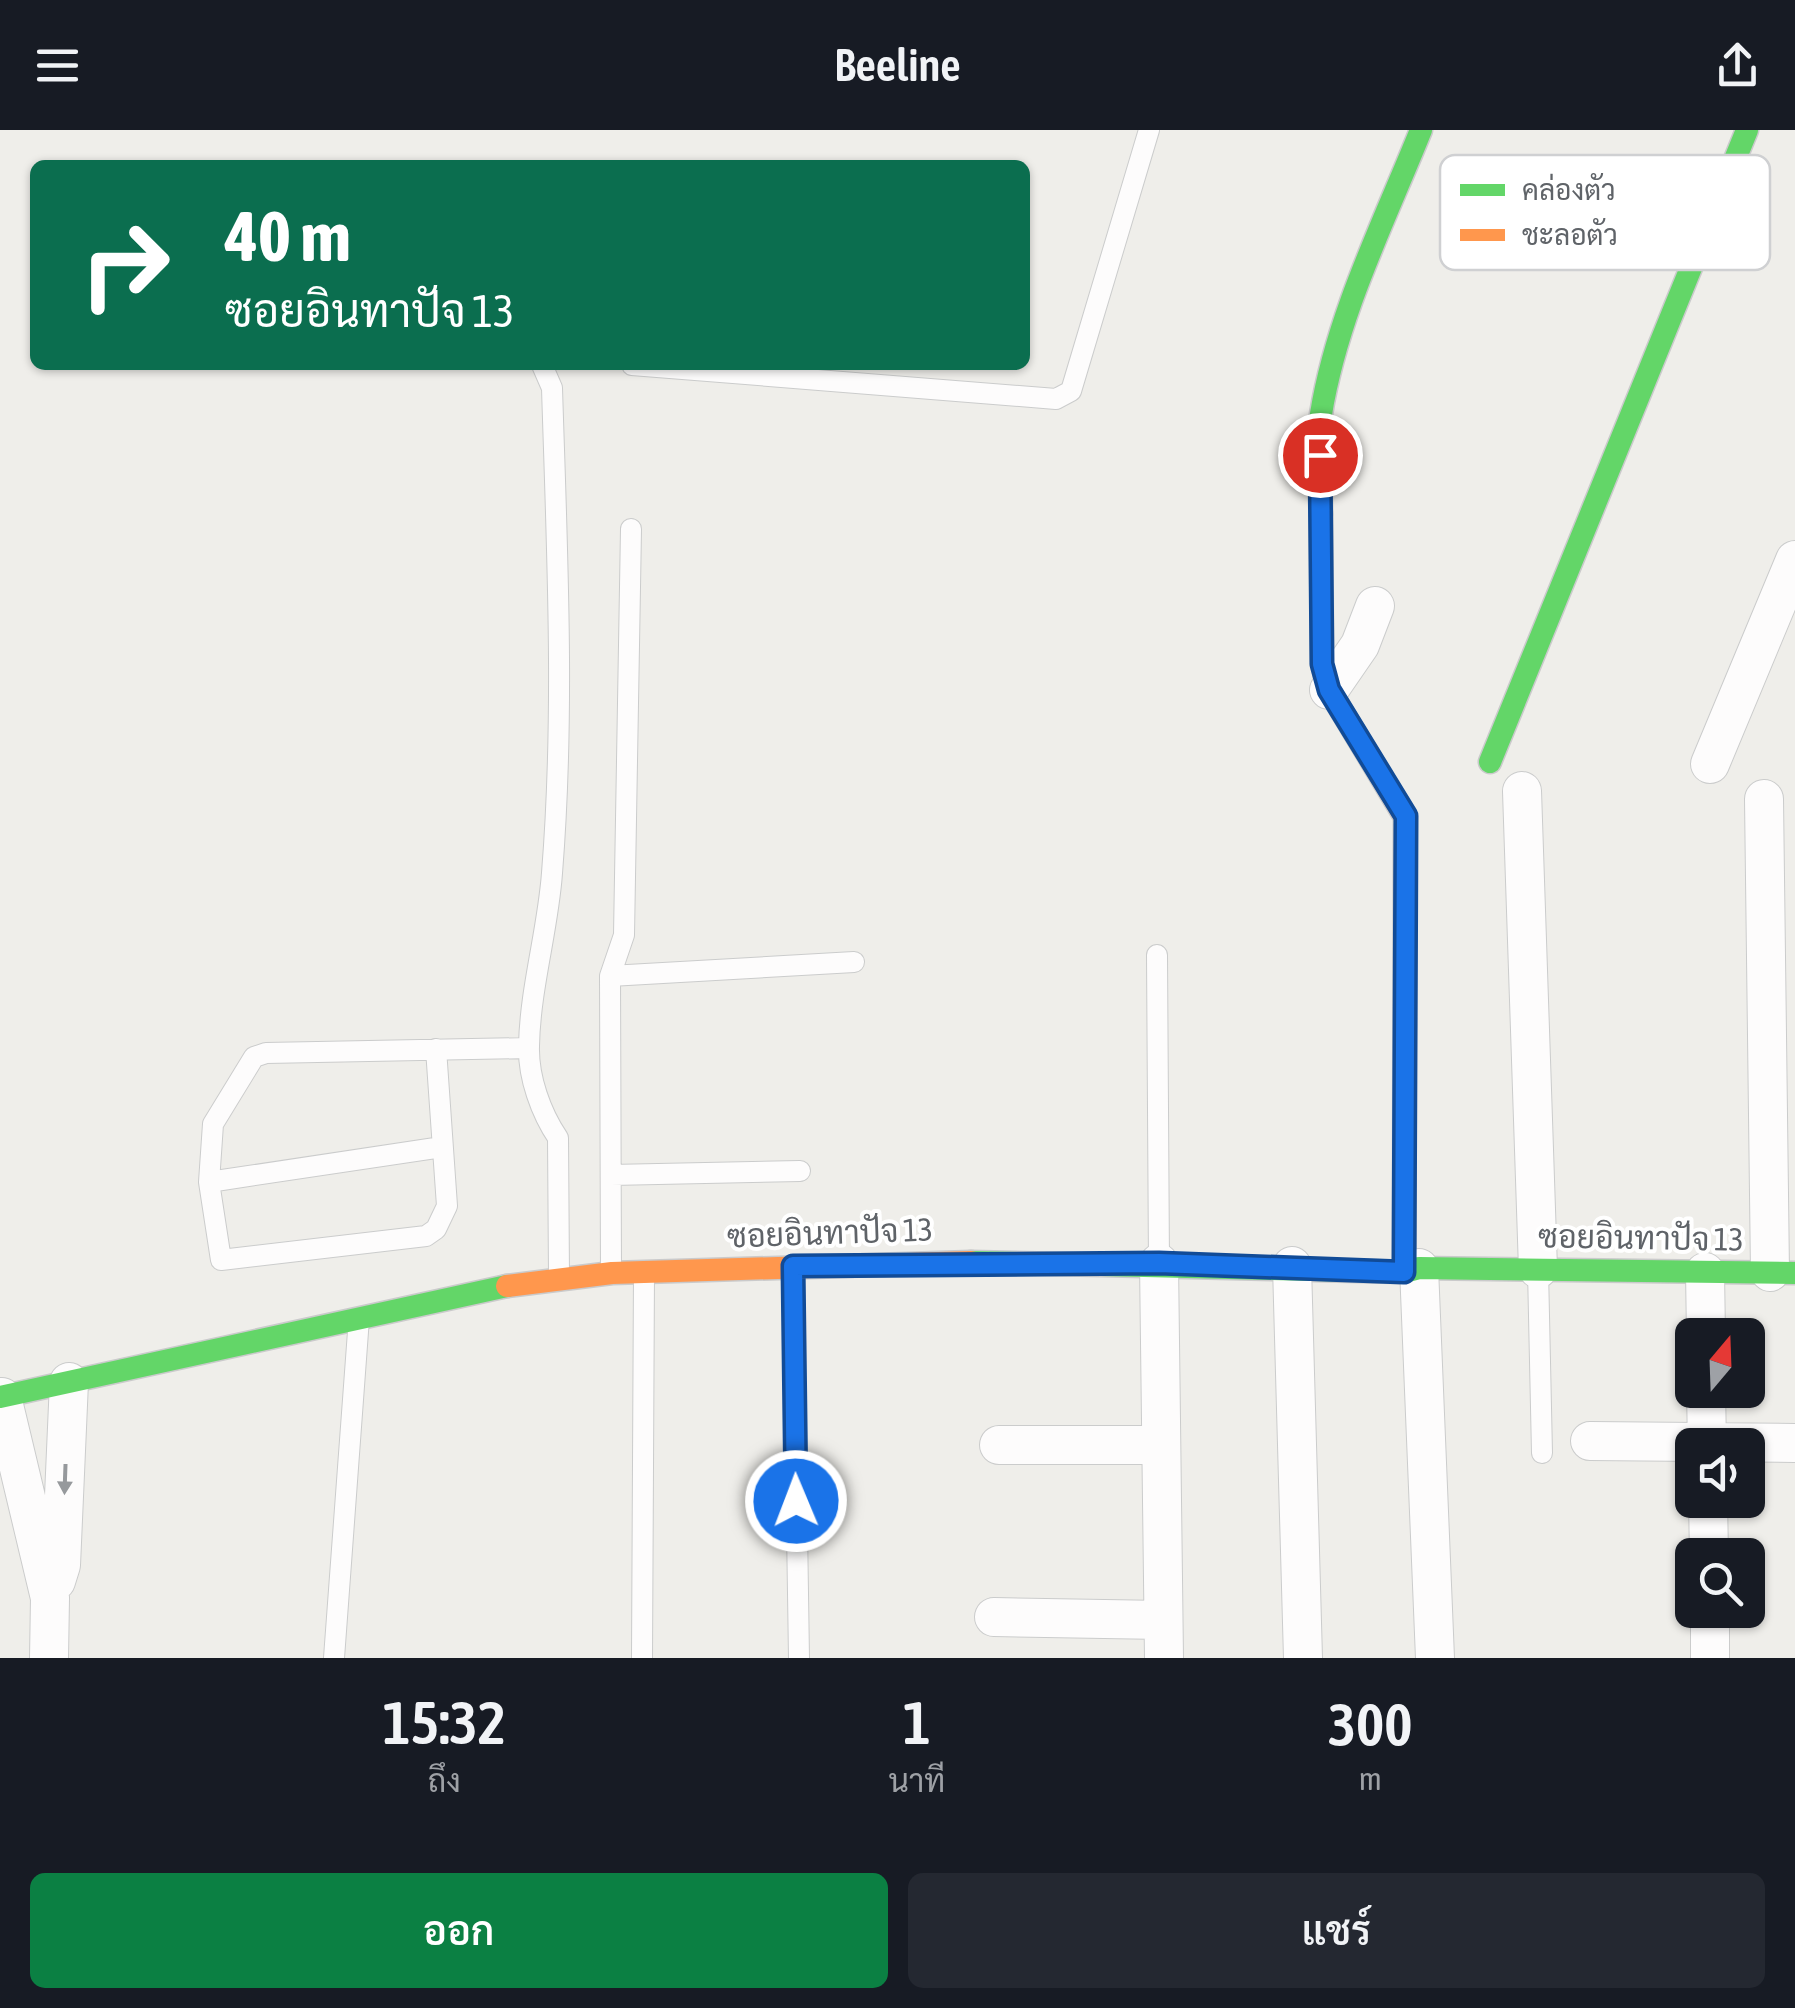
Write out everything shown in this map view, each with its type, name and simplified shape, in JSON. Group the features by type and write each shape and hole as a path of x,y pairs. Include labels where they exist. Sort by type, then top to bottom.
{"street":[{"path":"1421,130 1346,321 1323,398 1319,644 1329,690 1406,816 1411,1270 1436,1658"},
{"path":"1738,155 1748,130"},
{"path":"1490,762 1691,270"},
{"path":"1710,764 1795,560"},
{"path":"1329,690 1360,645 1376,606"},
{"path":"1522,791 1538,1269"},
{"path":"1764,799 1783,1273"},
{"path":"1159,1263 1164,1658"},
{"name":"ซอยอินทาปัจ 13","path":"1,1397 359,1316 559,1278 644,1271 1159,1263 1783,1273"},
{"path":"1292,1266 1303,1658"},
{"path":"1705,1272 1706,1318"},
{"path":"50,1598 61,1565 69,1382"},
{"path":"1,1397 50,1598 50,1658"},
{"path":"1590,1441 1675,1442"},
{"path":"1765,1442 1795,1442"},
{"path":"999,1445 1159,1445"},
{"path":"994,1617 1163,1620"},
{"path":"1710,1628 1710,1658"}],"lane":[{"path":"694,370 1056,399 1071,391 1149,130"},
{"path":"544,370 552,388 558,621 552,873 529,1048 536,1089 546,1120 558,1138 559,1278"},
{"path":"612,1274 610,976 624,934 631,529"},
{"path":"1157,955 1159,1263"},
{"path":"610,976 854,962"},
{"path":"436,1049 446,1206 436,1229 426,1236 226,1262 218,1258 209,1182 213,1124 254,1057 266,1053 436,1049 529,1048"},
{"path":"209,1182 442,1147"},
{"path":"611,1176 800,1171"},
{"path":"793,1266 799,1658"},
{"path":"1538,1269 1542,1453"},
{"path":"642,1658 644,1271"},
{"path":"334,1658 359,1316"}],"traffic: fast":[{"path":"1321,514 1319,439 1328,377 1363,269 1421,130"},
{"path":"1737,155 1747,130"},
{"path":"1490,762 1690,270"},
{"path":"971,1262 1404,1272 1419,1268 1795,1273"},
{"path":"0,1397 507,1286"}],"traffic: slow":[{"path":"1321,514 1322,664 1329,690 1405,817 1404,1272"},
{"path":"507,1286 612,1273 971,1262"}],"route":[{"path":"796,1501 793,1266 1159,1263 1404,1272 1406,816 1329,690 1322,664 1320,455"}]}
